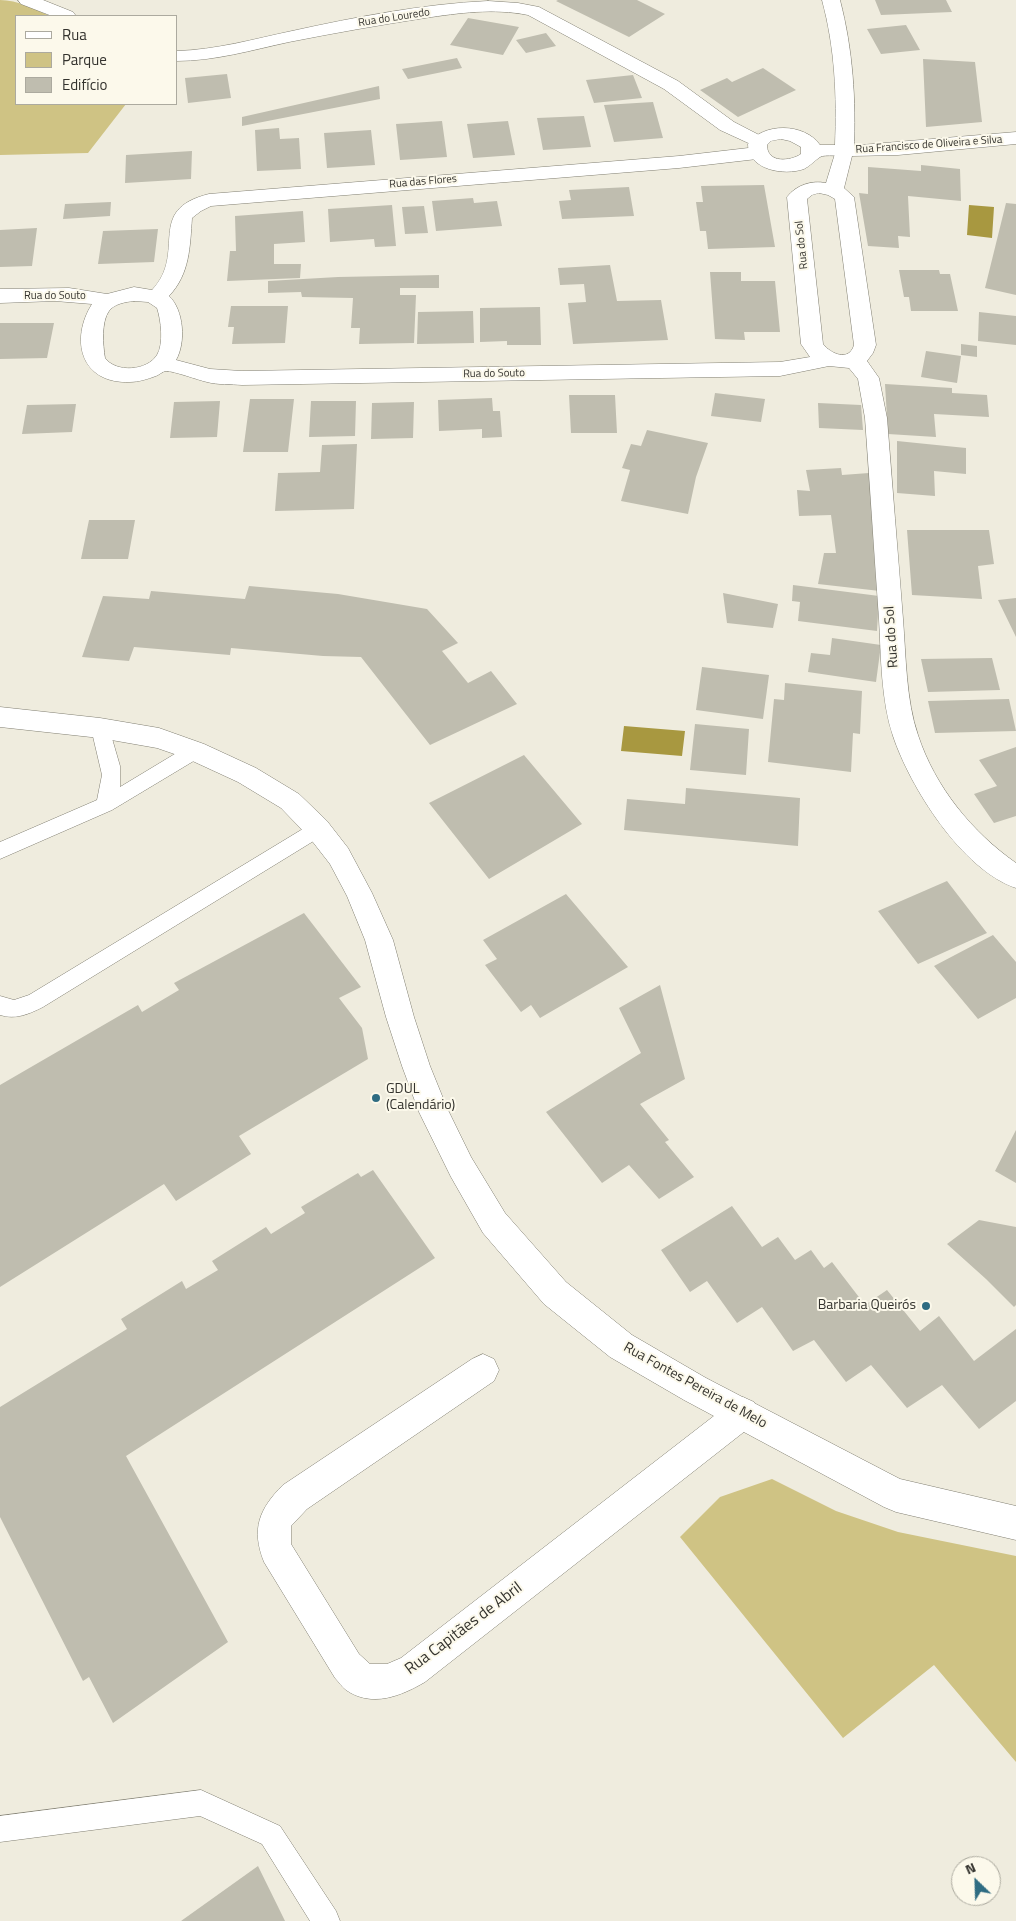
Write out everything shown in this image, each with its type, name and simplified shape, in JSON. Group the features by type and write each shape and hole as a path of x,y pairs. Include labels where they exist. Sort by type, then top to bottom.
{"street":[{"path":"27,0 64,15"},
{"path":"831,0 841,41 846,114 844,151 834,190"},
{"name":"Rua do Louredo","path":"178,56 211,54 298,35 461,8 519,7 533,11 671,85 758,147"},
{"name":"Rua das Flores","path":"156,298 164,291 176,273 182,217 187,210 196,204 209,200 679,162 758,147 772,134 790,134 806,141 811,146 812,151"},
{"name":"Rua Francisco de Oliveira e Silva","path":"812,151 898,150 1016,138"},
{"path":"758,147 767,162 783,166 800,164 811,156 812,151"},
{"path":"783,166 791,178 805,190 819,187 834,190 844,197 865,345 864,351 854,360 846,362 827,359"},
{"name":"Rua do Sol","path":"805,190 797,197 812,344 814,350 827,359"},
{"name":"Rua do Souto","path":"0,296 72,294 110,300"},
{"name":"Rua do Souto","path":"156,298 134,294 110,300 101,307 95,316 93,355 96,363 110,372 129,375 147,371 162,363 210,376 242,378 780,369 818,363 827,359"},
{"path":"156,298 169,310 170,348 168,356 162,363"},
{"name":"Rua do Sol","path":"854,360 868,378 876,418 896,688 905,735 922,774 949,817 983,854 1016,877"},
{"name":"Rua Fontes Pereira de Melo","path":"0,717 100,728 158,738 195,751 247,775 290,801 318,829 339,856 359,893 379,940 400,1017 434,1112 461,1167 494,1223 555,1293 621,1346 695,1389 896,1496 1016,1523"},
{"name":"Rua Capitães de Abril","path":"482,1370 295,1497 282,1508 274,1521 272,1534 276,1550 348,1666 359,1678 375,1682 393,1681 413,1670 742,1413"}],"lane":[{"path":"100,728 112,770 112,788 105,805"},
{"path":"0,851 105,805 195,751"},
{"path":"0,1005 12,1009 22,1008 36,1001 318,829"},
{"path":"0,1829 201,1803 271,1835 326,1921"}],"green space":[{"path":"0,0 7,0 20,3 48,15 15,15 15,105 125,105 88,153 0,155"},
{"path":"772,1479 836,1511 898,1532 1016,1556 1016,1762 934,1665 843,1738 680,1537 720,1497"}],"shaded area":[{"path":"969,205 994,207 992,238 967,235"},
{"path":"624,726 685,731 682,756 621,751"}],"building":[{"path":"637,0 665,14 629,37 556,1"},
{"path":"875,0 946,0 952,12 881,15"},
{"path":"468,18 519,27 503,55 450,45"},
{"path":"906,25 920,50 881,54 867,29"},
{"path":"546,33 556,46 526,53 516,40"},
{"path":"457,58 462,68 408,79 402,69"},
{"path":"923,59 975,62 982,122 926,127"},
{"path":"763,68 796,90 738,117 700,90 727,78 732,82"},
{"path":"227,74 231,98 188,103 185,78"},
{"path":"633,75 642,98 594,103 586,80"},
{"path":"379,86 380,99 242,126 242,117"},
{"path":"653,102 663,138 614,142 604,105"},
{"path":"584,116 591,147 543,150 537,118"},
{"path":"442,121 447,157 400,160 396,124"},
{"path":"508,121 515,155 473,158 467,124"},
{"path":"279,128 280,139 299,138 301,169 257,171 255,130"},
{"path":"371,130 375,165 327,168 324,133"},
{"path":"192,151 191,179 125,183 126,155"},
{"path":"921,165 960,169 961,201 908,196 910,237 898,236 899,248 868,246 859,193 868,194 868,167 921,171"},
{"path":"764,185 775,247 708,249 706,231 700,231 696,202 703,202 701,186"},
{"path":"629,187 634,216 562,219 559,201 571,200 569,190"},
{"path":"473,198 474,203 497,201 502,226 436,231 432,201"},
{"path":"111,202 110,216 63,219 65,204"},
{"path":"1006,203 1016,204 1016,295 985,288"},
{"path":"392,205 396,246 375,247 374,239 330,242 328,209"},
{"path":"424,206 428,233 405,234 402,207"},
{"path":"303,211 305,242 274,244 274,264 301,264 300,278 227,281 230,251 236,251 235,216"},
{"path":"37,228 32,266 0,267 0,230"},
{"path":"158,229 154,262 98,264 103,231"},
{"path":"610,265 617,301 661,300 668,340 573,344 568,303 586,302 584,284 560,285 558,268"},
{"path":"899,270 939,270 940,274 950,274 958,311 911,311 909,297 904,297"},
{"path":"710,272 741,272 741,281 775,281 780,332 744,332 745,340 715,339"},
{"path":"439,275 439,288 400,288 400,295 416,295 414,343 359,344 360,328 351,328 353,298 302,297 301,292 268,293 268,281 338,277"},
{"path":"231,306 288,306 285,343 232,344 234,327 228,327"},
{"path":"540,307 541,345 507,345 507,341 480,342 480,308"},
{"path":"473,311 474,343 417,344 418,312"},
{"path":"979,312 1016,316 1016,345 978,341"},
{"path":"0,323 54,323 47,358 0,359"},
{"path":"961,344 977,346 977,357 961,355"},
{"path":"926,351 961,356 957,383 921,377"},
{"path":"885,384 952,388 952,393 987,395 989,417 934,414 936,437 888,434"},
{"path":"715,393 765,399 761,422 711,416"},
{"path":"569,395 615,395 617,433 571,433"},
{"path":"492,398 493,411 500,411 502,437 482,438 482,429 439,431 438,400"},
{"path":"250,399 294,399 288,452 243,452"},
{"path":"220,401 217,437 170,438 174,402"},
{"path":"311,401 356,401 355,436 309,437"},
{"path":"414,402 413,438 371,439 372,403"},
{"path":"818,403 861,405 863,430 819,428"},
{"path":"76,404 72,432 22,434 27,405"},
{"path":"647,430 708,443 696,477 688,514 621,501 630,470 622,468 631,444 641,446"},
{"path":"897,441 966,448 966,474 934,471 935,496 897,493"},
{"path":"357,444 354,509 275,511 278,473 320,472 322,445"},
{"path":"841,468 842,475 869,473 880,591 818,584 824,553 836,553 831,515 799,516 797,490 810,491 806,470"},
{"path":"89,520 135,520 128,559 81,559"},
{"path":"907,530 989,530 994,564 978,566 982,599 912,595"},
{"path":"793,585 879,596 877,631 798,621 800,602 792,601"},
{"path":"249,586 338,594 427,609 458,643 442,651 468,683 491,671 517,704 430,745 361,657 323,656 231,648 230,655 134,647 129,661 82,657 103,596 149,599 151,591 245,599"},
{"path":"723,593 778,604 773,628 727,623"},
{"path":"1016,598 1016,637 998,600"},
{"path":"832,638 881,645 876,682 808,672 811,653 830,655"},
{"path":"992,658 1000,690 928,692 921,659"},
{"path":"702,667 769,675 763,719 696,710"},
{"path":"785,683 862,691 860,734 853,733 851,772 768,762 774,699 784,700"},
{"path":"1009,699 1016,731 935,733 928,701"},
{"path":"695,724 749,729 746,775 690,770"},
{"path":"1016,747 1016,816 994,823 974,794 997,786 979,760"},
{"path":"524,755 582,824 489,879 429,803"},
{"path":"686,788 800,798 798,846 624,830 627,799 685,804"},
{"path":"947,881 987,933 918,964 878,911"},
{"path":"566,894 628,967 540,1018 531,1005 521,1012 485,965 497,959 483,940"},
{"path":"304,913 361,987 339,998 362,1028 368,1059 239,1136 251,1154 176,1201 164,1184 0,1287 0,1085 138,1005 142,1012 179,990 174,983"},
{"path":"993,935 1016,962 1016,998 978,1019 934,966"},
{"path":"660,985 685,1079 640,1104 669,1140 665,1142 694,1177 659,1199 629,1165 602,1183 546,1112 641,1053 619,1008"},
{"path":"1016,1130 1016,1183 995,1171"},
{"path":"373,1170 435,1258 126,1456 228,1642 113,1723 89,1677 83,1681 0,1517 0,1407 127,1329 121,1319 182,1281 186,1289 218,1270 212,1261 266,1227 271,1234 305,1213 301,1207 358,1173 361,1177"},
{"path":"732,1206 762,1247 778,1237 795,1260 811,1250 824,1268 832,1262 865,1305 887,1290 920,1331 939,1316 974,1361 1016,1329 1016,1401 979,1429 942,1385 907,1408 871,1365 846,1382 814,1340 793,1351 762,1307 737,1323 707,1281 690,1292 661,1250"},
{"path":"979,1220 1016,1227 1016,1305 1014,1307 947,1244"},
{"path":"258,1866 285,1921 181,1921"}],"place":[{"name":"GDUL (Calendário)","path":"376,1098"},
{"name":"Barbaria Queirós","path":"926,1306"}]}
